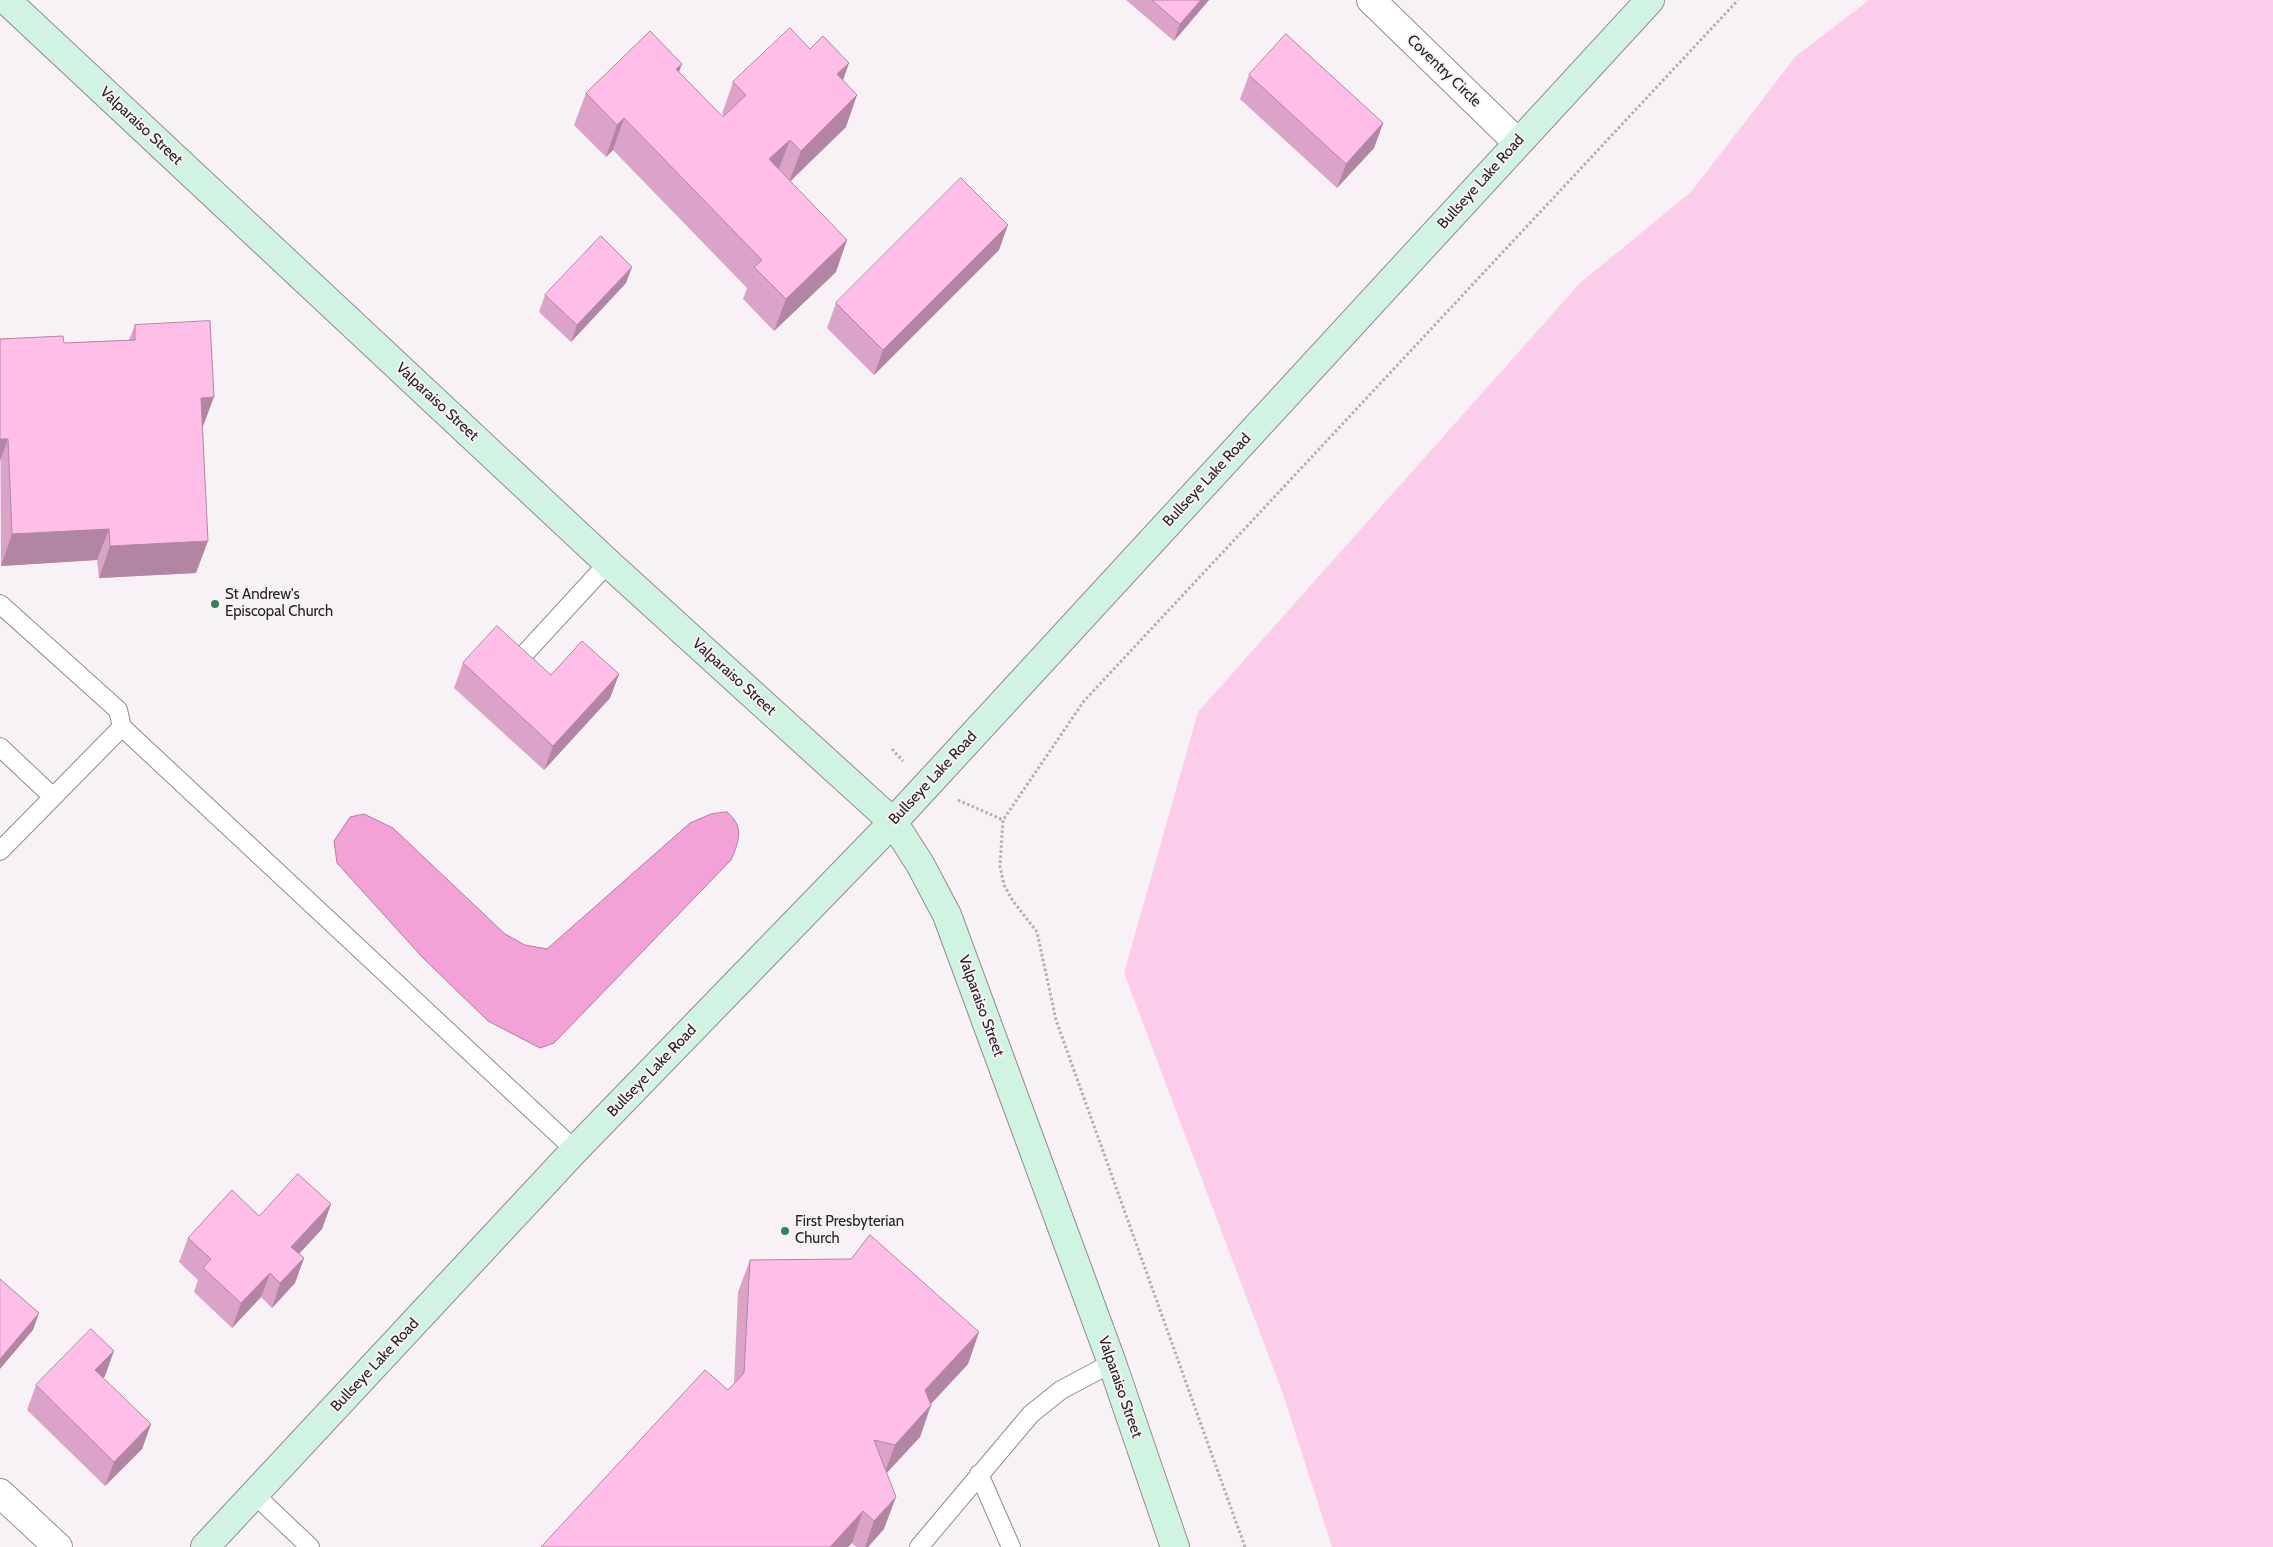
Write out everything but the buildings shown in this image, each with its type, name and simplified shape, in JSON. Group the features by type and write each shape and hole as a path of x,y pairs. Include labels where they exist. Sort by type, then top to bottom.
{"street":[{"name":"Valparaiso Street","path":"6,0 608,563 893,822 920,864 947,916 1112,1363 1175,1547"},
{"name":"Coventry Circle","path":"1372,0 1517,142"},
{"name":"Bullseye Lake Road","path":"205,1547 575,1150 893,822 1517,142 1650,0"},
{"path":"0,1493 58,1547"}],"lane":[{"path":"518,661 608,563"},
{"path":"0,604 118,710 122,727 575,1150"},
{"path":"0,851 122,727"},
{"path":"0,747 53,797"},
{"path":"919,1547 1031,1414 1061,1390 1112,1363"},
{"path":"979,1474 1012,1547"},
{"path":"254,1494 310,1547"}],"path":[{"path":"1245,1547 1056,1020 1037,932 1013,901 1004,885 1000,866 1004,820 1084,701 1738,0"}],"shaded area":[{"path":"1869,0 2273,0 2273,1547 1332,1547 1283,1394 1124,973 1198,712 1580,283 1691,192 1796,56"},
{"path":"727,812 736,823 739,834 731,860 554,1043 540,1048 488,1021 423,958 337,863 334,841 350,817 364,814 393,828 505,934 525,945 547,949 690,823 711,814"}],"place":[{"name":"St Andrew's Episcopal Church","path":"215,604"},
{"name":"First Presbyterian Church","path":"785,1231"}]}
